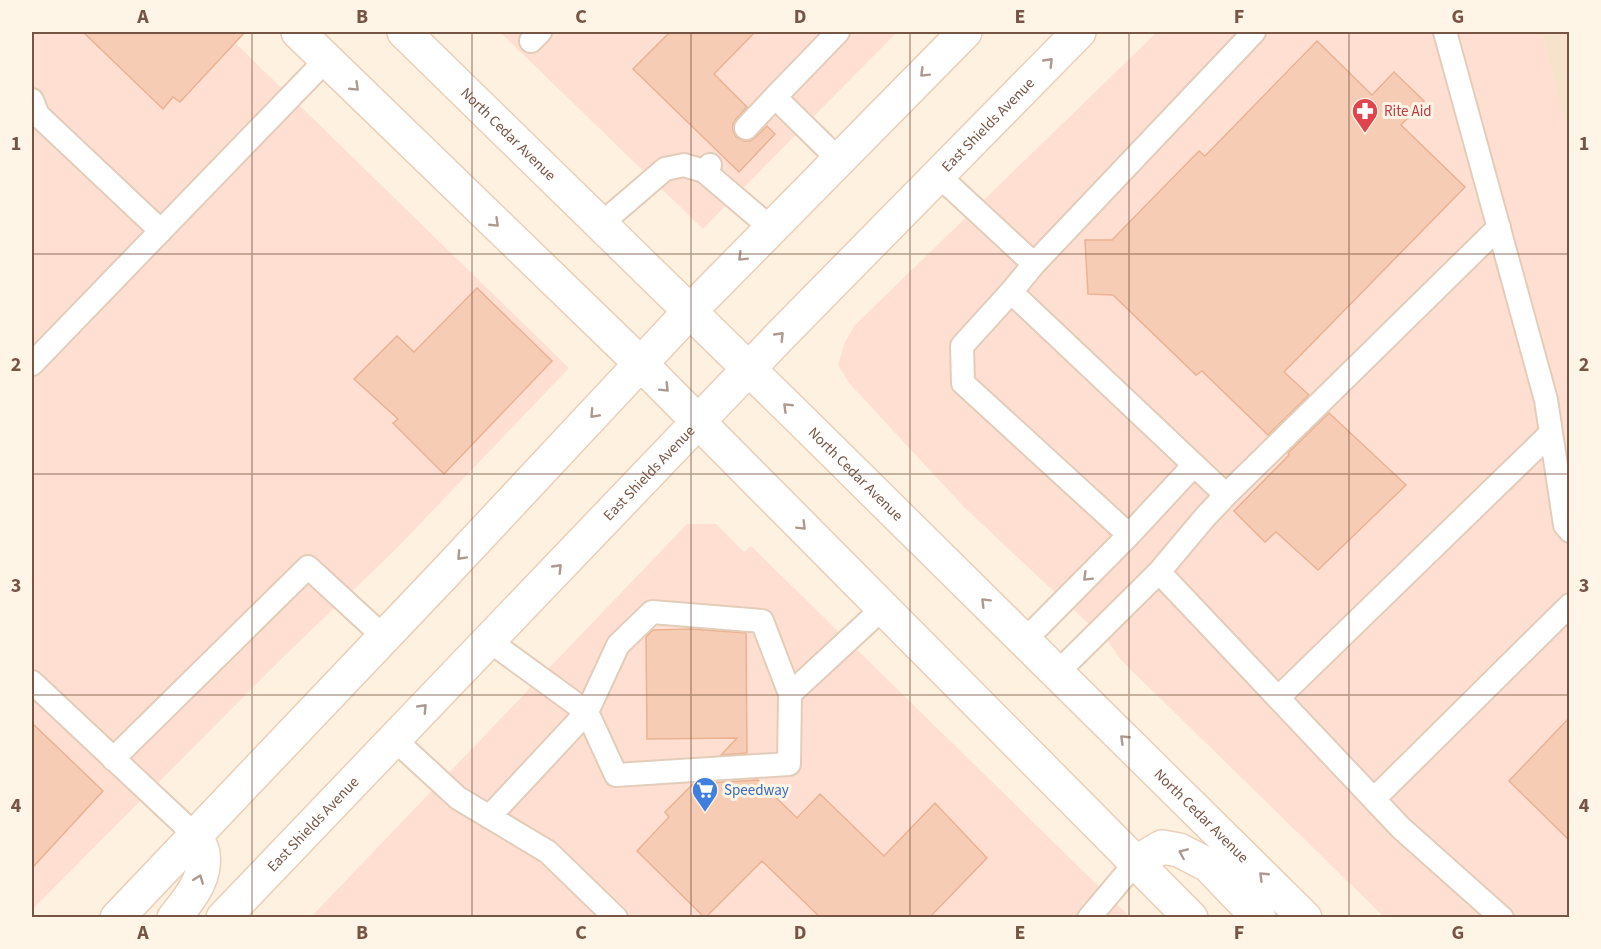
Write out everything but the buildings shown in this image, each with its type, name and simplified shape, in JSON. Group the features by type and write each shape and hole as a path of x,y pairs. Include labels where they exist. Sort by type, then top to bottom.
{"main road":[{"path":"298,32 641,364 1191,918"},
{"name":"North Cedar Avenue","path":"404,32 1305,918"},
{"path":"117,918 690,311 965,32"},
{"name":"East Shields Avenue","path":"223,918 749,369 1078,32"},
{"path":"174,918 191,897 202,875 203,852 195,835"},
{"path":"1136,862 1162,848 1179,850 1208,865 1259,918"}],"lane":[{"path":"746,128 838,32"},
{"path":"1129,535 963,383 962,346 1034,264 1254,32"},
{"path":"1444,32 1546,400 1565,525 1569,531"},
{"path":"32,364 327,59"},
{"path":"775,97 839,160"},
{"path":"32,100 38,115 161,231"},
{"path":"601,224 665,169 684,165 707,168 771,228"},
{"path":"938,175 1034,264"},
{"path":"1057,673 1159,572 1226,495 1498,227"},
{"path":"1011,292 1226,495"},
{"path":"1278,698 1551,433"},
{"path":"1024,641 1129,535 1194,465"},
{"path":"113,759 308,567 384,637"},
{"path":"1159,572 1401,828 1502,918"},
{"path":"1374,799 1569,605"},
{"path":"790,694 883,608"},
{"path":"488,640 587,712 616,775 789,764 790,694 762,621 652,612 618,645 587,712 489,817"},
{"path":"32,682 195,835"},
{"path":"394,739 458,798 548,852 616,918"},
{"path":"1089,918 1136,862"}],"shaded area":[{"path":"32,32 224,32 569,368 396,549 278,662 32,910"},
{"path":"500,32 897,32 703,229"},
{"path":"1157,32 1542,32 1570,141 1569,917 1384,917 1121,660 1110,644 964,507 849,383 838,365 844,344 854,326"},
{"path":"1542,32 1569,32 1569,141"},
{"path":"687,524 716,524 744,552 751,546 1130,917 310,918"}],"place":[{"name":"Rite Aid","path":"1365,134"},
{"name":"Speedway","path":"705,813"}]}
